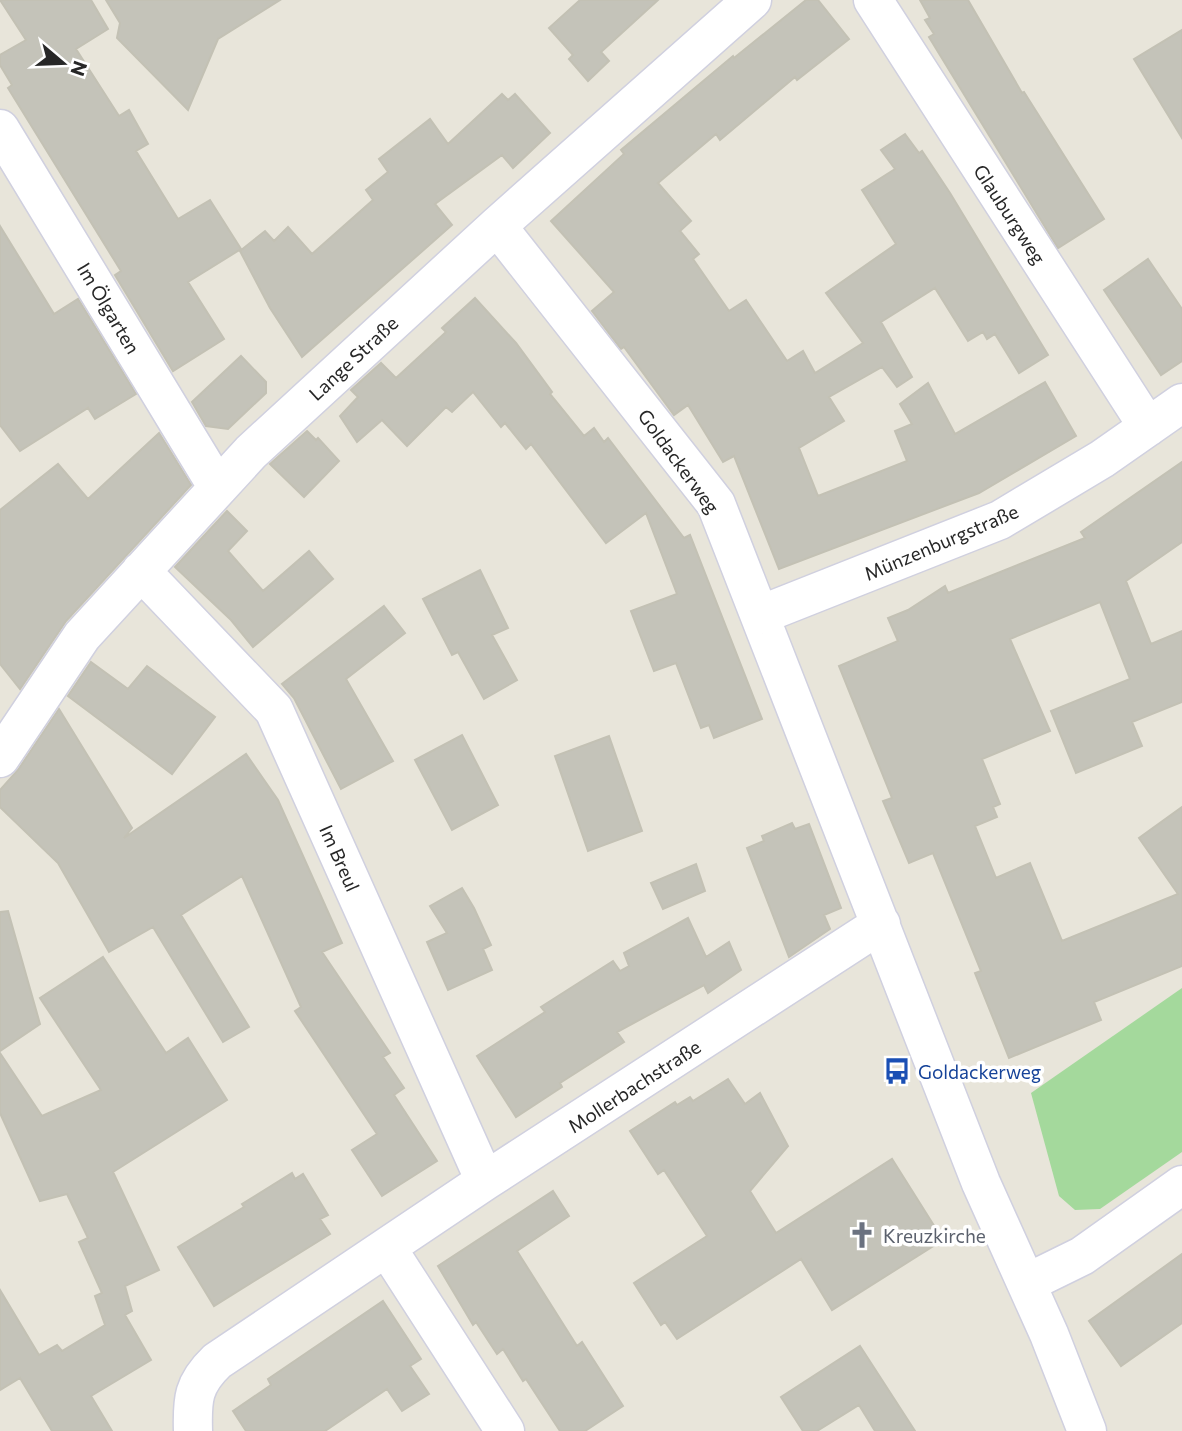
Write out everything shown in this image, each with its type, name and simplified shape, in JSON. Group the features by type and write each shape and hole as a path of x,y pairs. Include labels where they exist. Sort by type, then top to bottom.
{"street":[{"name":"Lange Straße","path":"0,758 82,636 251,453 497,226 752,0"},
{"name":"Glauburgweg","path":"873,0 1148,427"},
{"name":"Im Ölgarten","path":"0,129 218,488"},
{"name":"Goldackerweg","path":"497,226 716,504 981,1183 1027,1283 1087,1431"},
{"name":"Münzenburgstraße","path":"760,615 1000,520 1091,466 1182,403"},
{"name":"Im Breul","path":"141,571 274,709 485,1181"},
{"name":"Mollerbachstraße","path":"193,1431 194,1394 202,1375 218,1361 485,1181 881,924"},
{"path":"1027,1283 1083,1256 1182,1185"},
{"path":"387,1248 505,1431"}],"green space":[{"path":"1182,988 1182,1152 1100,1209 1075,1210 1059,1196 1031,1093"}],"building":[{"path":"0,0 91,0 108,29 76,49 119,116 129,110 148,144 136,151 178,219 210,200 241,249 188,282 224,339 173,371 115,275 121,271 8,88 12,85 0,65 0,55 26,40"},
{"path":"106,0 280,0 218,39 188,110 117,38 120,23"},
{"path":"580,0 658,0 601,52 609,61 588,81 569,59 573,55 549,28"},
{"path":"806,0 818,0 849,39 797,80 795,77 720,140 716,134 658,183 691,221 680,231 699,254 693,259 729,311 746,300 787,361 803,351 815,373 863,343 826,293 896,244 862,190 895,169 881,150 905,134 919,153 922,151 950,193 1048,355 1019,373 995,334 987,339 983,332 968,341 935,288 881,322 912,377 897,387 882,367 829,397 844,421 799,448 818,496 907,461 895,431 912,424 900,404 928,383 955,434 1045,382 1076,436 979,493 779,569 734,456 723,462 688,405 674,415 624,347 621,349 592,311 614,292 551,221 624,154 621,150 733,56 734,58"},
{"path":"920,0 968,0 1022,93 1024,92 1104,219 1058,248 929,37 934,34 925,20 930,18"},
{"path":"1182,30 1182,138 1134,59"},
{"path":"502,94 508,100 515,94 550,133 513,168 502,155 435,204 452,225 302,357 270,308 240,251 265,231 274,241 288,227 312,254 373,200 366,190 388,172 379,159 430,119 448,144"},
{"path":"0,226 54,314 78,299 136,394 95,419 88,408 20,451 0,425"},
{"path":"1148,259 1182,309 1182,361 1161,375 1104,290"},
{"path":"475,298 516,343 552,392 550,394 584,436 594,428 604,442 608,438 684,538 690,535 762,719 714,738 709,725 701,728 676,663 654,671 631,611 677,594 646,513 606,543 531,444 526,449 505,423 501,427 473,392 452,412 446,407 407,446 382,420 357,442 340,416 358,397 351,390 381,363 396,378 446,332 442,328"},
{"path":"241,356 266,382 266,393 228,429 206,426 192,402"},
{"path":"307,431 316,440 318,438 339,461 304,497 270,464"},
{"path":"159,433 191,485 66,621 20,689 0,664 0,510 58,464 88,499"},
{"path":"1182,462 1182,542 1126,581 1151,644 1182,631 1182,702 1132,722 1142,746 1076,773 1051,711 1130,679 1100,602 1010,639 1050,731 982,759 1000,804 993,807 997,817 975,826 996,878 1030,863 1062,941 1178,894 1139,838 1182,807 1182,966 1094,1002 1101,1020 1009,1058 975,973 981,971 933,853 909,863 883,801 892,798 839,666 898,641 888,618 908,610 945,586 948,593 1085,538 1081,532"},
{"path":"227,511 247,531 228,551 263,591 309,551 333,579 253,647 231,620 175,567"},
{"path":"480,570 508,628 492,635 517,680 484,699 458,652 452,655 423,599"},
{"path":"384,606 405,633 346,679 393,761 341,789 294,698 282,684"},
{"path":"91,662 128,689 147,666 215,717 172,774 68,696"},
{"path":"59,709 132,828 124,838 246,754 278,800 342,943 322,952 390,1053 383,1057 404,1088 394,1095 437,1161 382,1196 352,1150 377,1134 295,1011 301,1007 242,876 181,915 249,1027 223,1042 153,927 109,952 58,863 0,807 0,790 18,770"},
{"path":"462,735 498,805 452,830 415,760"},
{"path":"609,736 642,831 588,851 555,756"},
{"path":"792,823 795,829 809,824 841,908 824,915 830,929 789,957 747,848 764,841 762,836"},
{"path":"696,864 705,891 663,909 651,883"},
{"path":"462,888 491,945 483,949 492,970 448,990 427,942 447,933 430,906"},
{"path":"8,911 40,1024 0,1051 0,912"},
{"path":"688,918 706,957 729,942 741,970 708,993 704,985 617,1032 624,1042 560,1083 562,1087 516,1117 477,1056 545,1012 541,1007 613,961 620,971 629,966 624,953"},
{"path":"103,957 166,1053 188,1038 227,1100 113,1172 159,1270 125,1286 132,1311 125,1315 151,1360 91,1396 112,1431 52,1431 20,1378 0,1390 0,1290 39,1355 57,1345 62,1351 105,1325 95,1296 102,1293 79,1242 88,1238 67,1194 40,1201 0,1113 0,1053 42,1116 101,1090 40,998"},
{"path":"728,1079 745,1104 760,1093 788,1146 750,1191 776,1233 892,1159 943,1240 832,1310 801,1259 677,1339 665,1322 661,1325 634,1283 707,1236 664,1170 658,1174 630,1131 675,1102 677,1105 690,1097 693,1101"},
{"path":"292,1173 295,1179 303,1174 328,1215 320,1219 330,1234 214,1306 178,1247 244,1207 242,1204"},
{"path":"553,1191 569,1216 517,1251 577,1346 582,1342 623,1406 585,1431 560,1431 503,1349 497,1354 476,1322 473,1325 438,1266"},
{"path":"1182,1254 1182,1323 1121,1366 1089,1321"},
{"path":"383,1301 421,1359 410,1366 429,1394 402,1411 387,1389 325,1431 246,1431 233,1411 271,1385 268,1379"},
{"path":"860,1346 915,1431 875,1431 859,1405 817,1431 803,1431 781,1397"}],"place":[{"name":"Goldackerweg","path":"897,1071"},
{"name":"Kreuzkirche","path":"862,1235"}]}
